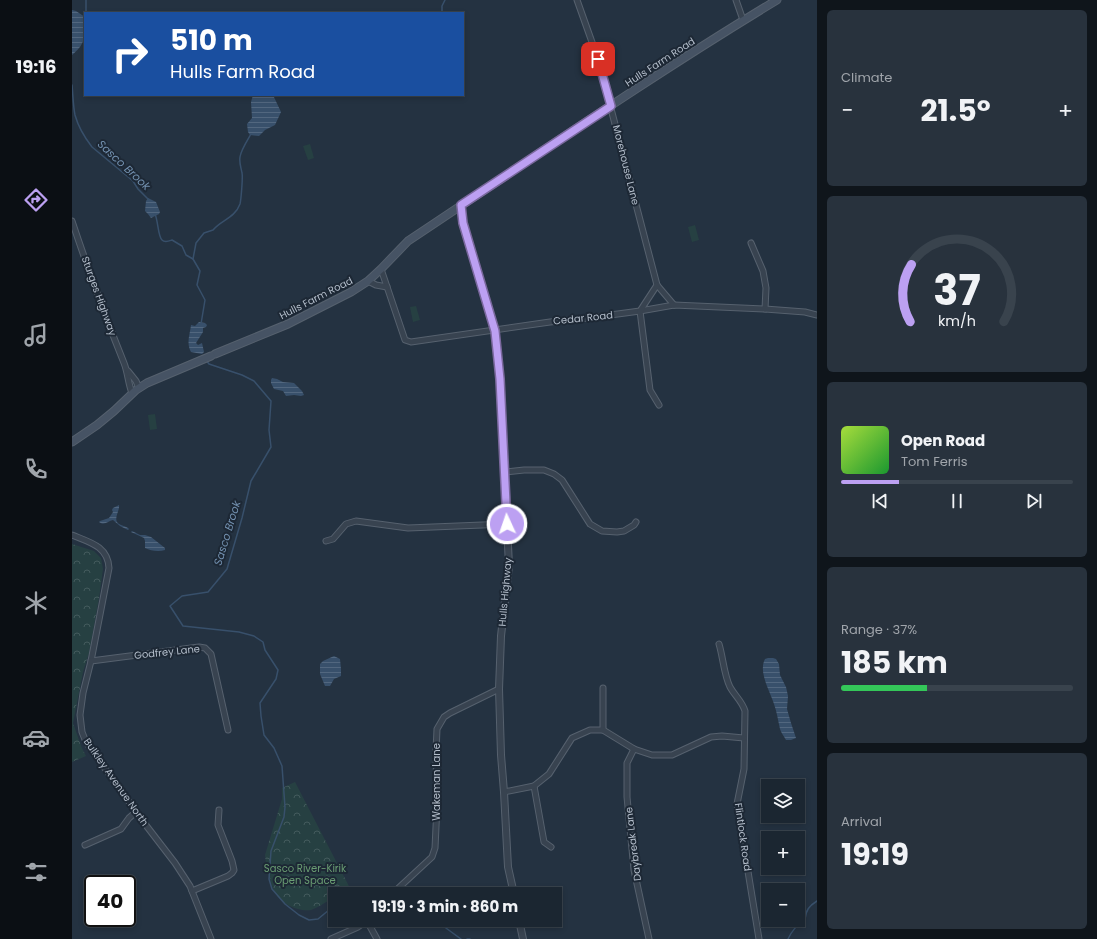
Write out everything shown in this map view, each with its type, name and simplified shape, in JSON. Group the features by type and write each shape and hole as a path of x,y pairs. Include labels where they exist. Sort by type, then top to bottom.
{"main road":[{"name":"Hulls Farm Road","path":"72,442 103,420 132,393 142,386 200,360 288,324 351,292 368,281 408,241 611,106 743,20 777,0"}],"street":[{"name":"Morehouse Lane","path":"577,0 598,59 656,285 674,305"},
{"path":"736,0 743,20"},
{"name":"Hulls Highway","path":"461,205 463,223 495,331 500,379 509,566 502,636 499,689 501,755 508,867 512,887"},
{"name":"Hulls Highway","path":"454,210 463,223"},
{"name":"Sturges Highway","path":"72,221 105,315 127,371 132,393"},
{"path":"751,243 763,271 766,288 765,309"},
{"name":"Cedar Road","path":"381,269 405,340 411,342 550,322 640,312 674,305 765,309 805,312 817,315"},
{"path":"368,281 376,285 387,287"},
{"path":"656,285 640,312 650,390 659,405"},
{"name":"Sturges Highway","path":"127,371 142,386"},
{"path":"505,472 544,470 554,474 562,480 590,524 602,531 624,531 636,522"},
{"path":"326,542 333,538 346,524 356,521 408,528 507,524"},
{"name":"Bulkley Avenue North","path":"72,536 100,548 108,557 109,562 91,661 83,693 80,715 82,732 86,742 175,863 192,891 212,939"},
{"name":"Flintlock Road","path":"719,644 728,682 743,704 745,711 744,769 737,804 759,939"},
{"name":"Godfrey Lane","path":"91,661 199,647 206,648 211,654 228,730"},
{"path":"603,688 603,730"},
{"name":"Wakeman Lane","path":"400,887 432,857 435,848 437,806 437,729 444,717 450,713 499,689"},
{"path":"504,792 534,786 549,774 572,738 590,730 603,730 634,749 652,755 672,755 711,737 722,736 744,738"},
{"name":"Daybreak Lane","path":"634,749 627,763 627,798 634,870 649,939"},
{"path":"534,786 544,842 551,847"},
{"path":"192,891 228,876 234,870 218,825 219,810"},
{"path":"85,845 121,829 129,818 136,812"},
{"path":"331,939 356,927"},
{"path":"371,927 377,939"},
{"path":"520,927 523,939"}],"green space":[{"path":"310,144 314,158 308,160 303,146"},
{"path":"695,225 699,240 692,242 688,227"},
{"path":"416,306 420,320 413,322 410,307"},
{"path":"155,414 157,429 150,430 148,415"},
{"path":"72,544 94,551 101,558 103,569 89,653 83,672 73,723 86,756 72,762"},
{"name":"Sasco River-Kirik Open Space","path":"295,782 349,887 328,887 328,901 311,910 301,910 286,904 278,898 267,870 265,855 282,799 282,788"}],"water":[{"path":"72,10 84,16 84,38 77,51 72,55"},
{"path":"253,96 273,96 281,112 275,125 265,130 259,136 250,135 248,132 247,124 252,118 251,102"},
{"path":"148,198 156,202 160,212 151,218 145,211 146,201"},
{"path":"199,322 207,325 203,328 203,332 196,343 198,345 202,343 204,352 202,354 191,352 189,345 191,325 195,326"},
{"path":"272,378 283,382 294,383 304,395 286,396 283,391 274,389 271,383"},
{"path":"119,505 116,519 118,523 128,528 128,530 113,520 105,523 99,522 109,518 113,512 113,508"},
{"path":"132,531 140,535 151,537 165,548 165,550 155,551 145,548 144,538 131,532"},
{"path":"334,656 340,659 341,676 334,679 330,686 325,686 320,674 320,664"},
{"path":"765,659 776,659 779,664 780,675 786,687 788,696 787,709 796,738 791,740 786,740 780,730 775,707 765,682 763,664"}],"waterway":[{"name":"Sasco Brook","path":"86,0 86,12"},
{"path":"442,12 442,6 445,0"},
{"name":"Sasco Brook","path":"72,85 75,115 87,140 92,147 133,181 138,189 148,199"},
{"path":"193,259 196,243 204,233 213,230 238,209 240,204 242,179 240,157 251,134"},
{"name":"Sasco Brook","path":"155,214 162,240 166,242 172,240 182,246 186,255 193,259 200,271 197,285 205,300 201,324"},
{"name":"Sasco Brook","path":"206,360 209,364 242,375 254,381 271,401 269,430 271,447 251,481 227,569 208,592 182,596 170,606 183,626 239,632 254,636 263,642 265,650 278,670 276,679 260,703 264,735 274,748 282,766 285,807 284,817 271,851 269,879 272,889 285,904 299,915 309,920 318,919 328,911"},
{"path":"788,939 795,928 805,919 808,908 817,901"},
{"name":"Sasco Brook","path":"445,927 461,939"}],"route":[{"path":"507,524 500,379 495,331 463,223 461,205 611,106 598,59"}]}
